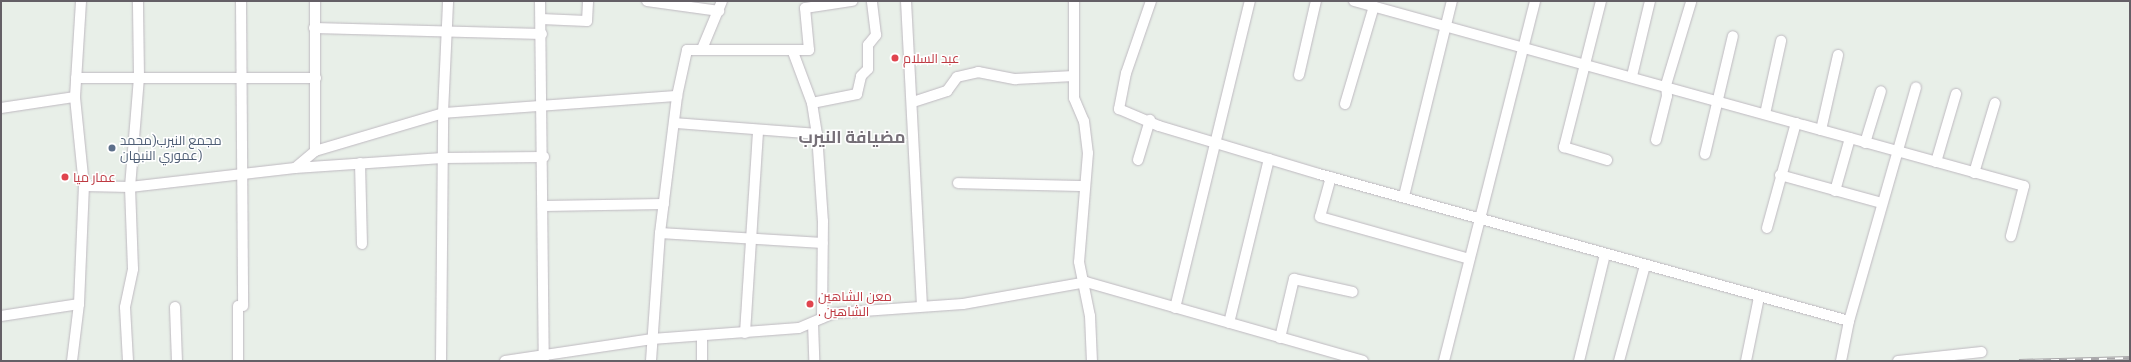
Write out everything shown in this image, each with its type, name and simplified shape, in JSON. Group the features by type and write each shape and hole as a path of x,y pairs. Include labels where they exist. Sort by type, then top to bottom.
{"street":[{"path":"72,361 79,304 84,186 75,98 81,1"},
{"path":"128,361 125,307 133,269 130,187 139,77 138,1"},
{"path":"238,361 241,306 242,1"},
{"path":"315,1 315,150"},
{"path":"442,361 443,113 448,31 448,1"},
{"path":"540,1 544,156 544,357"},
{"path":"541,19 587,21 588,1"},
{"path":"647,1 720,6 702,49"},
{"path":"651,361 660,233 675,123 677,96 687,50 702,49 793,52 809,50 805,8 852,1"},
{"path":"812,103 857,94 861,76 868,69 868,45 876,35 872,1"},
{"path":"906,1 913,102 922,306"},
{"path":"1074,1 1074,98 1086,133 1085,186 1078,262 1086,282 1092,361"},
{"path":"1151,1 1126,73 1119,109 1213,142 1269,159 1331,177 1480,216 1605,254 1849,321"},
{"path":"1175,308 1213,142 1250,1"},
{"path":"1299,75 1316,1"},
{"path":"1354,1 1371,4 1447,25 1584,65 1666,85 1865,143 2024,186 2011,236"},
{"path":"1404,196 1452,1"},
{"path":"1444,361 1535,1"},
{"path":"1600,1 1564,147 1608,160"},
{"path":"1632,76 1650,1"},
{"path":"1656,140 1666,85 1691,2"},
{"path":"1346,104 1371,4"},
{"path":"314,28 542,34"},
{"path":"1705,154 1719,101 1733,36"},
{"path":"1765,114 1781,41"},
{"path":"793,52 812,103 817,134 823,243 814,361"},
{"path":"1821,130 1838,55"},
{"path":"913,102 947,91 957,77 978,72 1015,79 1074,76"},
{"path":"76,78 316,78"},
{"path":"1841,361 1849,321 1916,87"},
{"path":"1865,143 1881,91"},
{"path":"1936,162 1956,94"},
{"path":"295,168 315,150 443,113 677,96"},
{"path":"1,108 75,98"},
{"path":"1974,173 1996,103"},
{"path":"1138,160 1150,120"},
{"path":"675,123 758,131 817,134"},
{"path":"1767,228 1780,175 1796,123"},
{"path":"745,333 749,239 758,131"},
{"path":"1835,191 1850,138"},
{"path":"84,186 130,187 295,168 360,163 443,158 544,156"},
{"path":"1229,323 1269,159"},
{"path":"360,163 362,244"},
{"path":"1780,175 1882,204"},
{"path":"1331,177 1320,217 1469,259"},
{"path":"958,183 1085,186"},
{"path":"544,206 664,204"},
{"path":"660,233 823,243"},
{"path":"1580,361 1605,254"},
{"path":"1619,361 1645,265"},
{"path":"1280,338 1294,279 1353,292"},
{"path":"505,361 544,357 652,338 702,337 799,328 835,313 997,300 1086,282 1363,361"},
{"path":"1746,361 1759,297"},
{"path":"1,316 79,304"},
{"path":"175,307 177,361"},
{"path":"702,337 702,361"},
{"path":"1898,361 1982,352"}],"railway":[{"path":"2019,361 2130,358"}],"place":[{"name":"عبد السلام","path":"895,58"},
{"name":"مجمع النيرب(محمد عموري النبهان)","path":"112,148"},
{"name":"عمار ميا","path":"65,177"},
{"name":"معن الشاهين . الشاهين","path":"810,304"}],"district":[{"name":"مضيافة النيرب","path":"852,137"}]}
